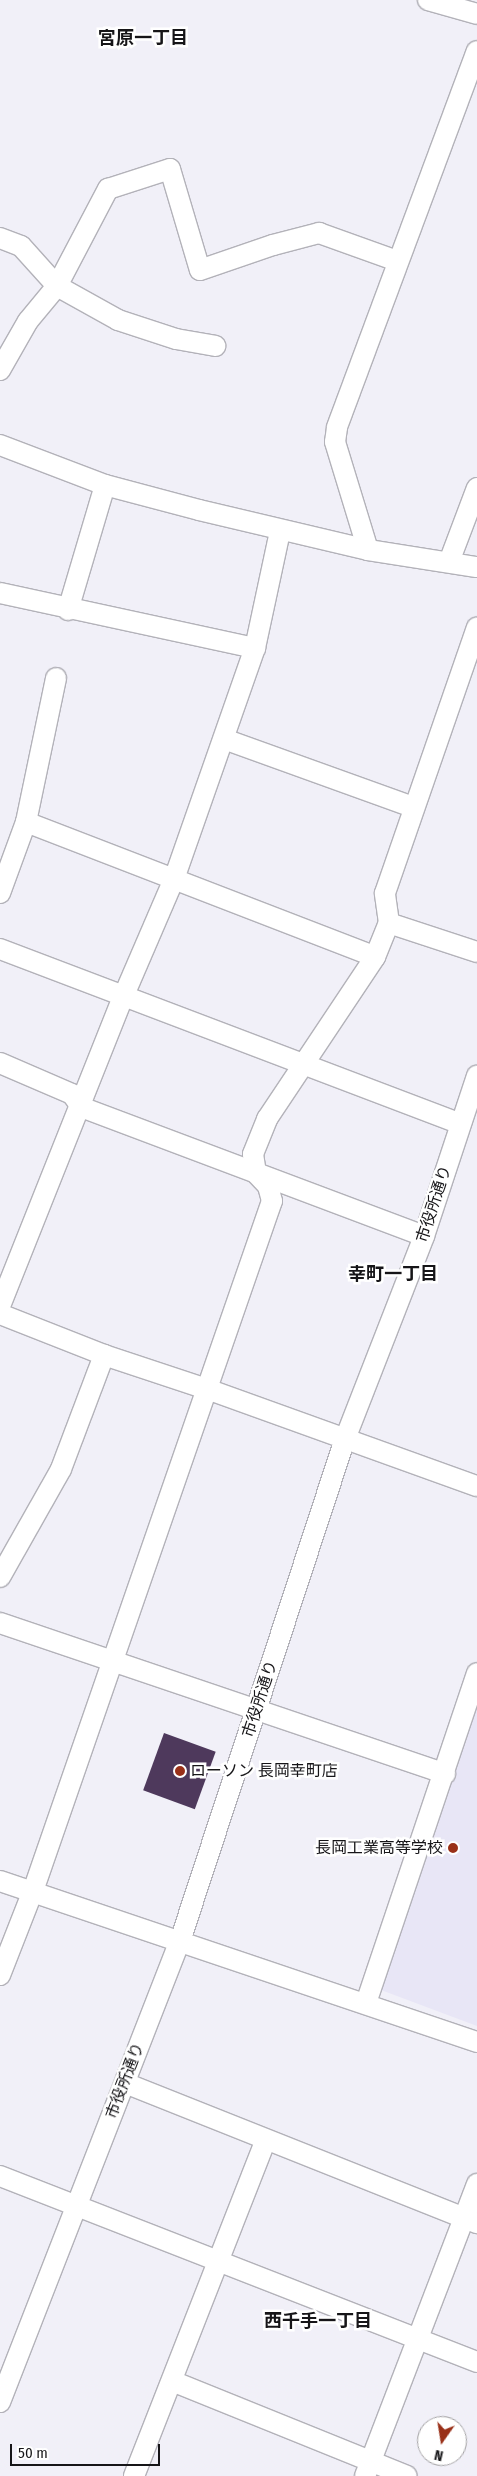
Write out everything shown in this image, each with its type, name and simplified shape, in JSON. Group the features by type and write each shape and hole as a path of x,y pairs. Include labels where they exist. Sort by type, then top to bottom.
{"street":[{"path":"428,0 477,14"},
{"path":"368,550 335,442 397,261 477,51"},
{"path":"0,370 28,321 57,286 108,189 170,169 200,270 273,245 319,233 397,261"},
{"path":"0,238 21,246 57,286 118,320 176,339 215,346"},
{"path":"0,446 105,485 280,531 368,550 477,567"},
{"path":"68,610 105,485"},
{"path":"449,562 477,488"},
{"path":"0,1306 81,1107 124,995 174,879 255,648 280,531"},
{"path":"0,593 68,610 255,648"},
{"path":"0,1975 33,1892 110,1662 272,1200 268,1186 256,1173 253,1154 268,1119 375,957 389,923 385,893 413,807 477,628"},
{"path":"0,893 26,822 56,678"},
{"path":"224,739 413,807"},
{"path":"26,822 375,957"},
{"path":"389,923 477,952"},
{"path":"0,949 460,1124"},
{"path":"0,1063 72,1094 81,1107 424,1236"},
{"name":"市役所通り","path":"0,2402 180,1941 345,1439 424,1236 477,1076"},
{"path":"0,1314 104,1355 207,1389 477,1486"},
{"path":"0,1577 61,1469 104,1355"},
{"path":"0,1623 110,1662 444,1774"},
{"path":"366,2003 477,1673"},
{"path":"0,1881 477,2042"},
{"path":"124,2083 265,2141 471,2221"},
{"path":"134,2476 265,2141"},
{"path":"0,2176 77,2204 477,2362"},
{"path":"368,2469 418,2339 471,2221 477,2184"},
{"path":"172,2382 368,2469 407,2476"}],"shaded area":[{"name":"長岡工業高等学校","path":"477,1705 477,2026 381,1990"}],"building":[{"name":"ローソン 長岡幸町店","path":"164,1733 216,1752 195,1809 143,1790"}],"place":[{"name":"ローソン 長岡幸町店","path":"180,1771"},
{"name":"長岡工業高等学校","path":"453,1848"}],"district":[{"name":"宮原一丁目","path":"143,38"},
{"name":"幸町一丁目","path":"393,1274"},
{"name":"西千手一丁目","path":"318,2321"}]}
